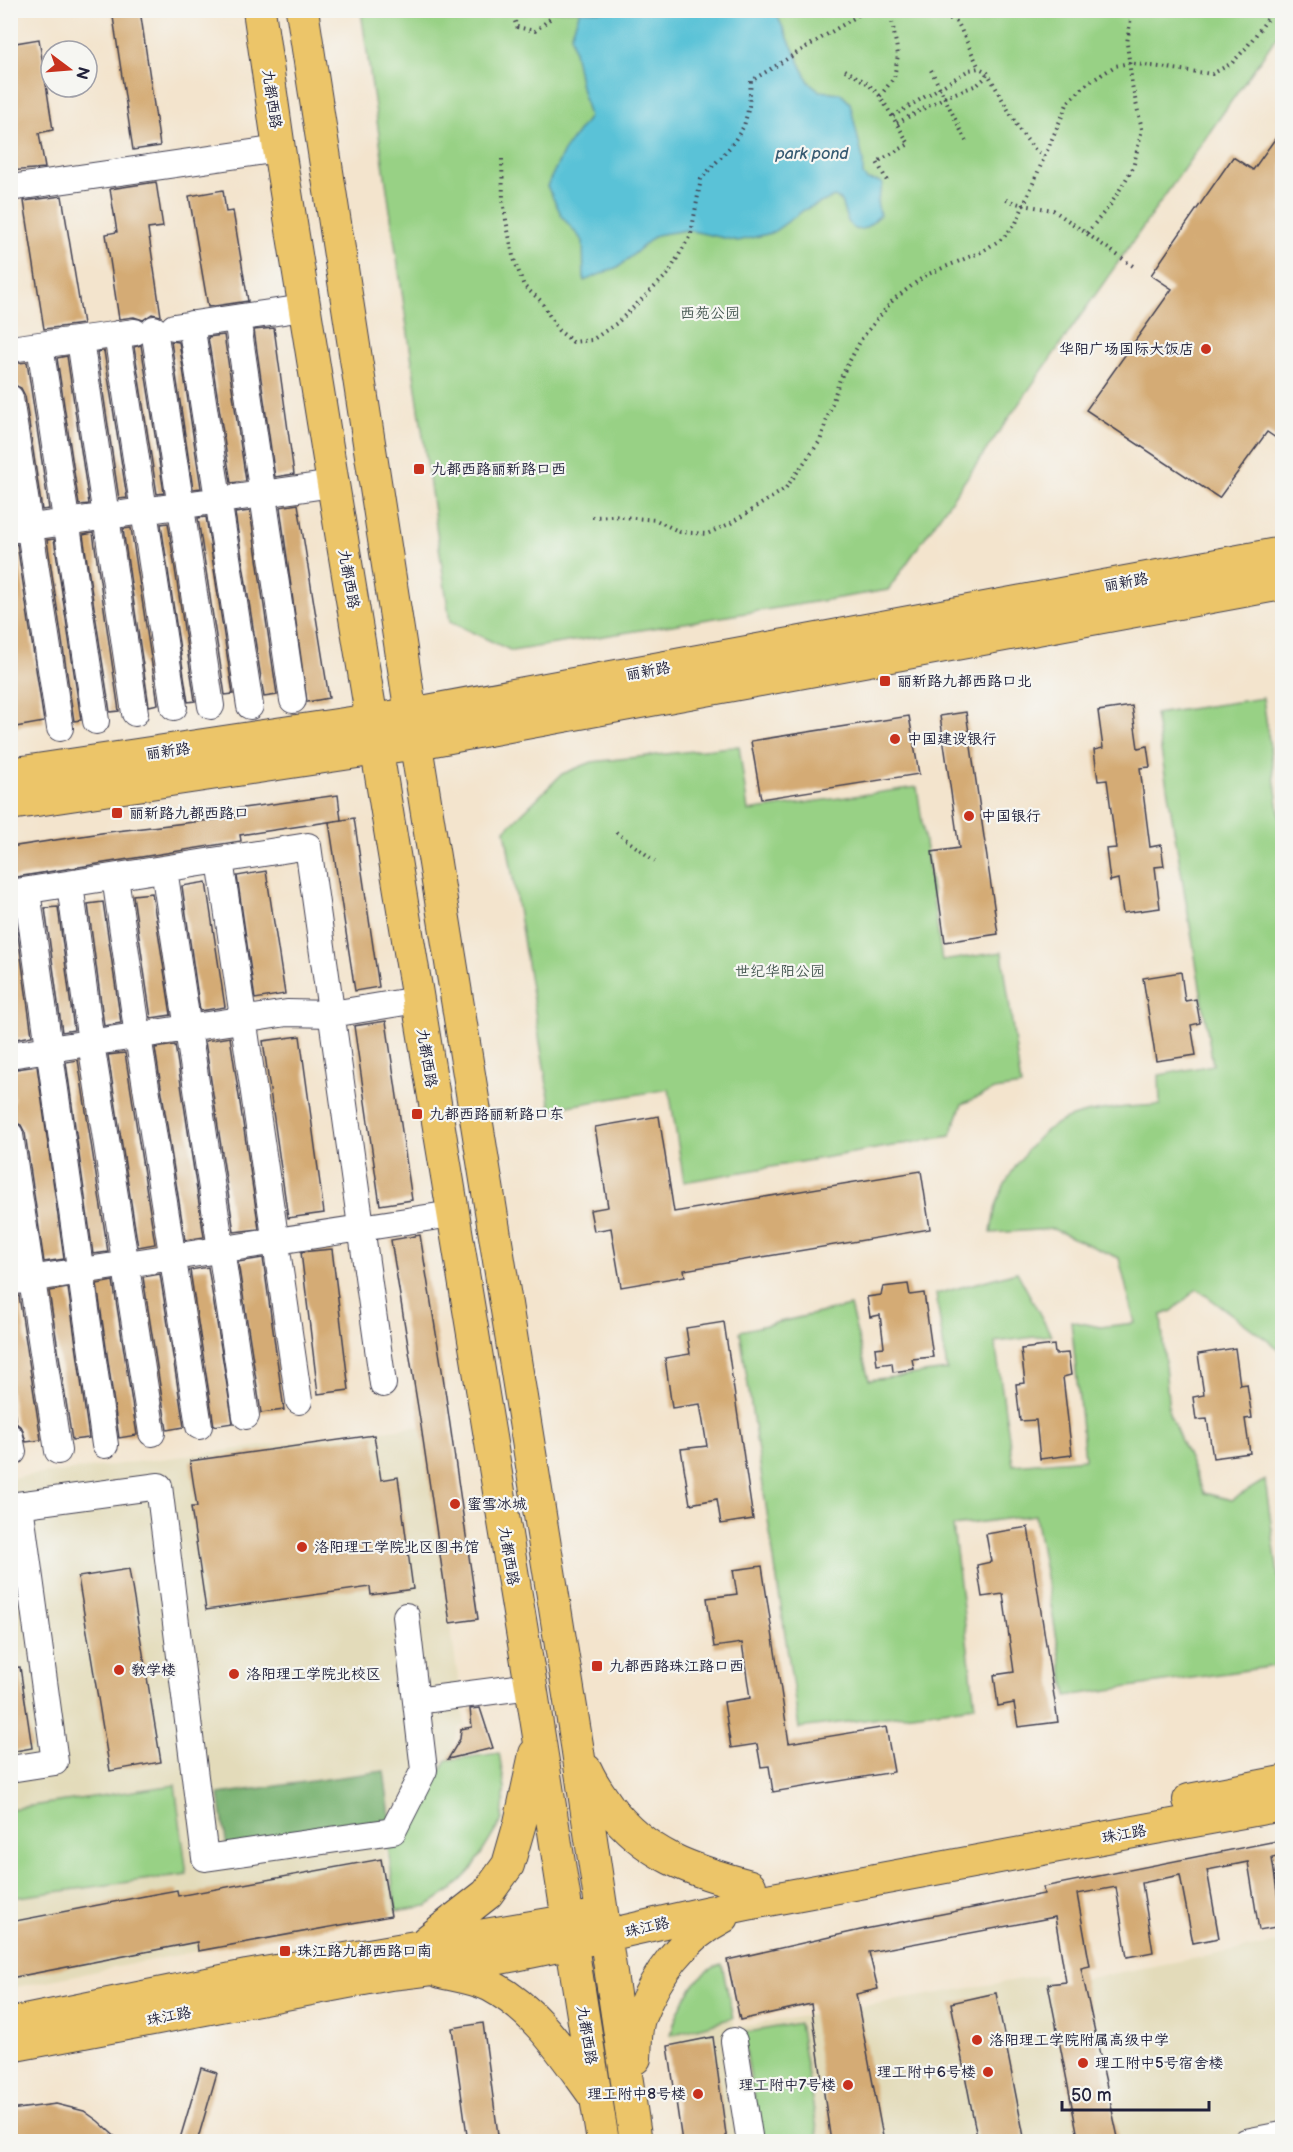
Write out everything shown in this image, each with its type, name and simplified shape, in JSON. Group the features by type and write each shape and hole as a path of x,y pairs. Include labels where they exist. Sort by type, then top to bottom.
{"main road":[{"name":"九都西路","path":"259,10 304,309 531,1686 603,2142"},
{"path":"302,10 414,729 577,1745 636,2142"},
{"name":"丽新路","path":"414,729 1282,553"},
{"name":"丽新路","path":"10,804 375,735 1282,584"},
{"name":"丽新路","path":"10,774 375,735"},
{"path":"539,1739 520,1824 508,1865 487,1894 428,1957 489,1985 513,2000 545,2028 597,2099"},
{"path":"577,1745 591,1782 623,1826 660,1854 752,1894"},
{"name":"珠江路","path":"10,2024 247,1976 428,1957 605,1926 1282,1782"},
{"name":"珠江路","path":"752,1894 1282,1804"},
{"path":"630,2104 639,2018 665,1967 687,1941 752,1894"},
{"name":"珠江路","path":"10,2046 390,1974 428,1957"}],"street":[{"path":"10,188 279,149"},
{"path":"10,349 304,309"},
{"path":"237,318 293,700"},
{"path":"191,324 250,705"},
{"path":"154,329 211,706"},
{"path":"117,334 174,707"},
{"path":"80,340 135,713"},
{"path":"40,345 96,722"},
{"path":"10,398 20,528 60,728"},
{"path":"20,528 333,484"},
{"path":"105,1445 50,1049 19,892 309,846 383,1384"},
{"path":"220,860 299,1401"},
{"path":"164,869 246,1416"},
{"path":"115,877 199,1426"},
{"path":"70,884 91,1043 152,1434"},
{"path":"10,1055 287,1013 332,1014 417,1000"},
{"path":"10,1135 21,1281 58,1451"},
{"path":"21,1281 452,1214"},
{"path":"10,1769 55,1762 15,1505 159,1486 205,1858 393,1831 424,1770 406,1616"},
{"path":"416,1701 531,1686"},
{"path":"734,2041 750,2142"},
{"path":"1246,2142 1282,2135"}],"path":[{"path":"511,10 517,27 535,31 551,18 554,10"},
{"path":"502,159 506,220 513,256 524,286 541,302 558,330 573,342 592,340 617,323 668,274 691,234 701,179 731,146 744,126 749,106 751,81 867,10"},
{"path":"880,96 894,78 898,55 890,10"},
{"path":"1087,233 1111,204 1133,168 1142,129 1132,85 1127,43 1132,10"},
{"path":"592,517 612,516 656,520 680,532 707,534 731,523 785,489 820,441 840,379 862,338 893,300 926,274 981,252 1003,238 1016,224 1068,102 1087,84 1115,66 1129,63 1212,74 1232,63 1274,10"},
{"path":"939,14 958,23 979,68"},
{"path":"893,116 969,70 979,68 987,72 1020,131 1035,150 1044,156"},
{"path":"844,70 867,83 880,96 909,144 877,162 887,181"},
{"path":"931,70 966,141"},
{"path":"897,123 977,84 985,78 987,72"},
{"path":"1006,200 1023,206 1053,210 1133,266"},
{"path":"616,832 655,861"}],"shaded area":[{"name":"洛阳理工学院北校区","path":"421,1426 465,1725 459,1728 453,1748 459,1755 446,1759 401,1833 383,1837 394,1913 391,1916 11,1988 10,1478"},
{"name":"洛阳理工学院附属高级中学","path":"1282,1942 1282,2141 682,2141 668,2046 672,2045 673,2026 692,1987 703,1974 722,1964 735,2028 1045,1975 1048,1984 1084,1979"}],"green space":[{"name":"西苑公园","path":"1282,10 1282,29 888,590 512,651 450,622 361,11"},
{"path":"1263,698 1282,832 1282,1064 1276,1065 1282,1123 1282,1351 1197,1289 1172,1311 1161,1315 1169,1413 1204,1493 1232,1500 1265,1480 1282,1603 1282,1665 1067,1696 1035,1515 953,1526 975,1706 799,1728 740,1331 850,1306 869,1380 947,1370 936,1294 1017,1272 1051,1335 995,1342 1013,1465 1085,1459 1071,1321 1100,1327 1135,1323 1119,1258 1053,1229 991,1233 996,1206 1018,1162 1051,1127 1089,1112 1160,1105 1159,1075 1213,1065 1155,714"},
{"name":"世纪华阳公园","path":"739,746 748,811 917,787 942,961 1002,952 1021,1086 994,1090 962,1104 950,1136 684,1182 669,1089 551,1109 505,830 562,774 592,762"},
{"path":"499,1753 505,1788 502,1820 472,1869 452,1890 427,1906 396,1911 387,1839 404,1834 447,1760"},
{"path":"384,1771 391,1824 227,1848 219,1794"},
{"path":"175,1785 187,1874 11,1898 11,1809"},
{"path":"722,1964 733,2018 671,2035 682,2003 695,1983 703,1975"},
{"path":"799,2023 819,2141 761,2141 743,2033"}],"water":[{"name":"park pond","path":"580,11 775,11 809,82 820,91 840,93 850,103 863,160 863,175 867,180 883,184 877,202 880,215 865,228 859,230 850,225 841,200 834,197 804,210 772,233 738,241 687,230 656,235 620,266 584,281 583,241 563,218 547,186 565,149 589,117 571,35"}],"building":[{"path":"112,10 140,10 160,146 133,150"},
{"path":"39,39 39,99 48,99 53,130 39,133 45,168 10,171 10,138 17,137 10,97 10,44"},
{"name":"华阳广场国际大饭店","path":"1282,129 1282,430 1276,438 1267,432 1219,498 1086,410 1172,289 1151,275 1233,157 1253,170"},
{"path":"156,182 163,227 148,229 161,316 152,314 143,320 134,317 119,319 106,234 117,232 110,189"},
{"path":"223,190 226,212 233,211 248,301 208,307 189,196"},
{"path":"62,196 83,324 44,329 24,201"},
{"path":"274,328 294,474 275,477 254,330"},
{"path":"224,335 246,481 231,483 208,337"},
{"path":"171,341 179,342 201,488 193,489"},
{"path":"141,345 164,493 157,494 134,347"},
{"path":"104,351 127,498 119,499 97,352"},
{"path":"67,356 89,504 79,505 57,358"},
{"path":"27,362 49,509 42,510 25,396 21,388 10,383 10,364"},
{"path":"298,504 329,698 307,702 280,507"},
{"path":"250,511 277,695 264,697 235,513"},
{"path":"206,517 233,694 225,695 198,518"},
{"path":"168,523 195,701 188,702 161,524"},
{"path":"131,528 158,704 149,706 123,529"},
{"path":"93,533 119,711 110,712 83,535"},
{"path":"54,539 81,720 74,721 47,540"},
{"path":"17,544 44,722 10,728 10,545"},
{"path":"1132,706 1138,748 1147,746 1150,767 1140,768 1150,847 1161,845 1164,866 1155,867 1160,908 1123,913 1118,879 1110,881 1106,849 1116,848 1107,780 1098,781 1094,750 1103,748 1098,711"},
{"path":"966,712 998,934 945,942 932,852 959,848 940,716"},
{"path":"909,716 919,774 761,799 751,741"},
{"path":"338,795 341,820 240,835 241,841 10,878 10,847 108,832 237,817 236,809"},
{"path":"354,818 379,987 355,991 329,822"},
{"path":"266,871 285,994 255,999 237,876"},
{"path":"206,882 225,1007 200,1011 182,886"},
{"path":"152,893 171,1015 151,1018 133,895"},
{"path":"103,902 121,1023 104,1026 88,904"},
{"path":"58,907 74,1030 62,1032 45,908"},
{"path":"15,914 32,1036 10,1040 10,915"},
{"path":"1181,972 1185,1001 1196,999 1200,1023 1191,1025 1196,1055 1156,1061 1143,978"},
{"path":"386,1021 412,1200 380,1205 354,1026"},
{"path":"300,1036 324,1213 288,1218 263,1041"},
{"path":"230,1037 259,1229 234,1232 205,1041"},
{"path":"175,1045 204,1237 185,1240 155,1048"},
{"path":"125,1053 155,1244 138,1247 108,1055"},
{"path":"78,1060 108,1252 93,1254 66,1062"},
{"path":"37,1066 64,1259 44,1262 25,1133 21,1125 10,1120 10,1102 14,1102 10,1070"},
{"path":"659,1116 674,1212 921,1171 930,1229 684,1270 685,1276 621,1287 611,1228 594,1231 590,1210 608,1207 595,1127"},
{"path":"420,1235 478,1619 450,1623 391,1240"},
{"path":"332,1249 349,1390 318,1394 301,1252"},
{"path":"263,1258 284,1410 261,1413 238,1262"},
{"path":"208,1267 233,1423 214,1426 190,1270"},
{"path":"160,1274 184,1427 167,1430 143,1277"},
{"path":"113,1281 137,1435 119,1438 97,1284"},
{"path":"908,1284 910,1295 924,1293 933,1357 912,1359 914,1369 893,1372 892,1363 877,1365 875,1348 884,1347 880,1315 870,1317 867,1297 881,1295 883,1287"},
{"path":"68,1288 89,1438 72,1440 49,1291"},
{"path":"19,1296 41,1440 26,1442 22,1428 16,1423 10,1386 10,1297"},
{"path":"724,1322 753,1519 721,1524 717,1499 690,1504 681,1449 707,1446 700,1404 672,1408 665,1358 690,1354 686,1328"},
{"path":"1054,1345 1055,1354 1068,1353 1071,1375 1063,1377 1072,1455 1040,1459 1036,1420 1020,1421 1016,1384 1025,1383 1021,1349"},
{"path":"1235,1348 1240,1385 1247,1384 1252,1418 1245,1419 1250,1453 1213,1458 1207,1419 1196,1420 1193,1397 1204,1395 1198,1354"},
{"name":"洛阳理工学院北区图书馆","path":"374,1435 381,1480 398,1477 413,1589 371,1595 370,1587 206,1610 191,1507 197,1507 190,1461"},
{"path":"1028,1527 1058,1722 1018,1727 1014,1703 998,1706 994,1675 1014,1672 1003,1594 982,1597 977,1565 991,1562 986,1534"},
{"path":"762,1566 789,1743 886,1727 894,1772 773,1792 769,1766 761,1767 757,1744 731,1748 724,1702 750,1698 742,1643 714,1647 707,1598 737,1594 733,1570"},
{"name":"教学楼","path":"129,1569 161,1762 110,1771 78,1577"},
{"path":"20,1667 32,1748 10,1752 10,1668"},
{"path":"480,1708 493,1748 448,1759 460,1739 461,1729 472,1727 470,1709"},
{"path":"1282,1840 1282,1856 1272,1858 1282,1926 1259,1930 1248,1862 1207,1870 1219,1938 1193,1943 1180,1875 1142,1883 1153,1952 1127,1957 1116,1887 1077,1894 1090,1966 1081,1968 1119,2142 1079,2142 1048,1984 1066,1982 1055,1917 869,1952 878,1989 856,1994 884,2142 831,2142 811,2004 740,2020 727,1960 865,1929 1044,1894 1043,1887"},
{"path":"381,1859 391,1916 198,1951 197,1942 10,1978 10,1922 177,1890 178,1896"},
{"name":"理工附中6号楼","path":"996,1993 1025,2142 978,2142 951,2003"},
{"path":"483,2023 499,2142 468,2142 452,2028"},
{"name":"理工附中8号楼","path":"713,2037 727,2142 682,2142 668,2046"},
{"path":"201,2068 217,2073 197,2142 179,2142"},
{"path":"56,2104 84,2111 121,2142 10,2142 10,2110"}],"place":[{"name":"华阳广场国际大饭店","path":"1206,349"},
{"name":"九都西路丽新路口西","path":"419,469"},
{"name":"丽新路九都西路口北","path":"885,681"},
{"name":"中国建设银行","path":"895,739"},
{"name":"丽新路九都西路口","path":"117,813"},
{"name":"中国银行","path":"969,816"},
{"name":"九都西路丽新路口东","path":"417,1114"},
{"name":"蜜雪冰城","path":"455,1504"},
{"name":"洛阳理工学院北区图书馆","path":"302,1547"},
{"name":"九都西路珠江路口西","path":"597,1666"},
{"name":"教学楼","path":"119,1670"},
{"name":"洛阳理工学院北校区","path":"234,1674"},
{"name":"珠江路九都西路口南","path":"285,1951"},
{"name":"洛阳理工学院附属高级中学","path":"977,2040"},
{"name":"理工附中5号宿舍楼","path":"1083,2063"},
{"name":"理工附中6号楼","path":"988,2072"},
{"name":"理工附中7号楼","path":"848,2085"},
{"name":"理工附中8号楼","path":"698,2094"}]}
